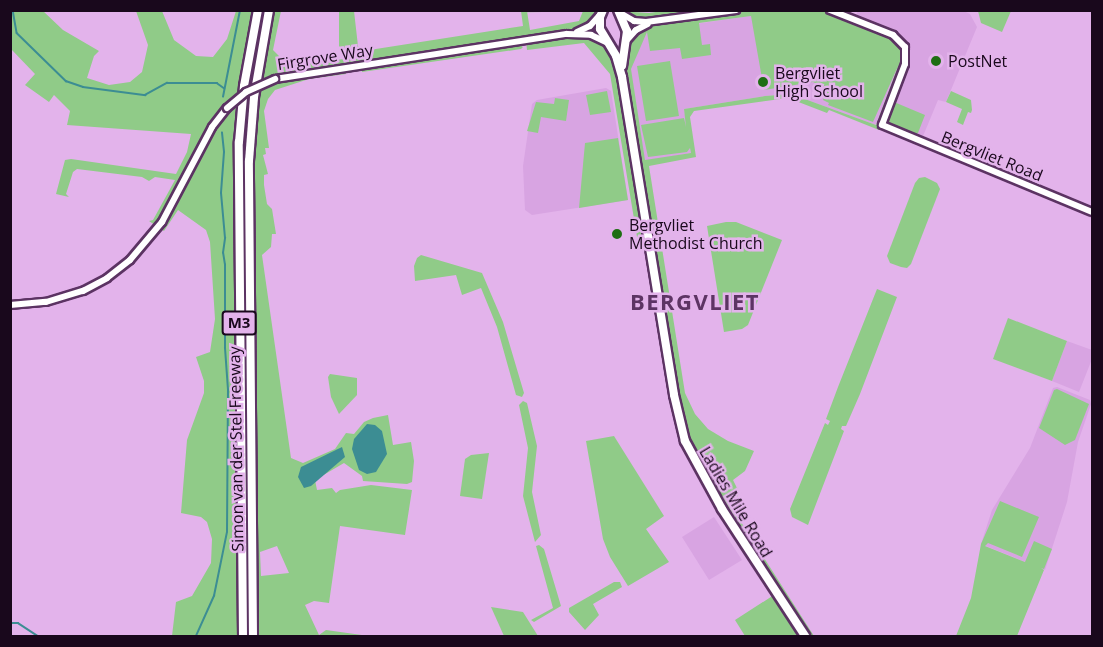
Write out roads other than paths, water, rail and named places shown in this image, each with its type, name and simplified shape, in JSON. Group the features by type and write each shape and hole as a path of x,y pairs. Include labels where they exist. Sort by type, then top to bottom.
{"highway":[{"name":"Simon van der Stel Freeway","path":"243,636 239,142 246,76 258,10"},
{"name":"Simon van der Stel Freeway","path":"253,636 249,161 254,97 269,10"}],"main road":[{"name":"Ladies Mile Road","path":"602,12 600,29 616,56 622,78 674,395 685,441 712,493 805,636"},
{"name":"Ladies Mile Road","path":"620,12 627,25 622,56 622,78"},
{"path":"608,44 618,48 626,42"},
{"name":"Ladies Mile Road","path":"790,614 800,636"}],"street":[{"path":"620,12 637,21 654,22 736,10"},
{"name":"Bergvliet Road","path":"830,10 893,35 904,47 905,63 882,125 1092,212"},
{"name":"Firgrove Way","path":"10,305 46,302 82,291 107,278 130,260 162,222 212,127 227,108 250,90 275,79 567,34 587,28 602,12"},
{"path":"626,42 639,28 654,22"},
{"name":"Firgrove Way","path":"567,34 591,35 608,44"}],"waterway":[{"path":"13,10 17,33 66,81 83,87 145,95 167,83 217,83 224,88"},
{"path":"223,97 240,10"},
{"path":"196,636 214,596 227,532 228,390 223,253 225,238 221,193 224,152 222,133"},
{"path":"10,623 18,623 38,636"}],"place":[{"name":"PostNet","path":"936,61"},
{"name":"Bergvliet High School","path":"763,82"},
{"name":"Bergvliet Methodist Church","path":"617,234"}],"district":[{"name":"BERGVLIET","path":"695,302"}]}
